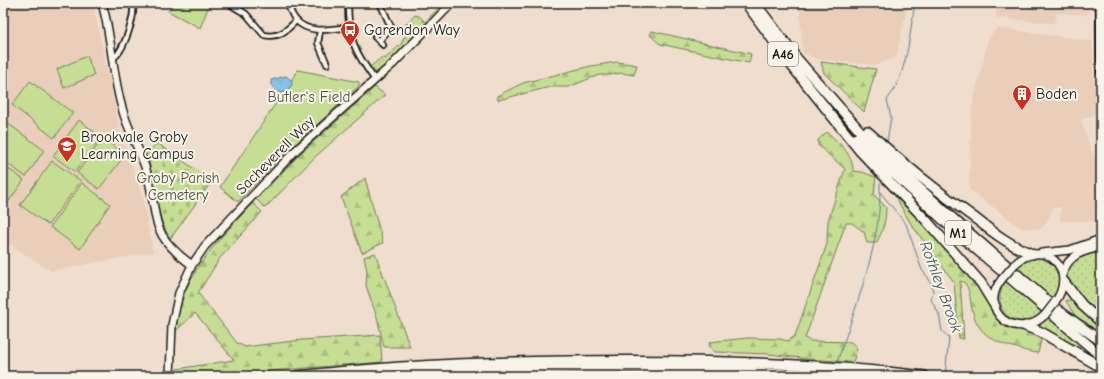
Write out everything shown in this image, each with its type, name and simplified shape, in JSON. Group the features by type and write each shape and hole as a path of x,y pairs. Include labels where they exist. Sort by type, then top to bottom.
{"highway":[{"name":"A46","path":"746,3 792,66 825,99"},
{"name":"A46","path":"755,3 825,99"},
{"path":"825,99 950,201 1012,245 1032,254"},
{"path":"825,99 860,151 925,219 981,283 995,306"},
{"name":"M1","path":"825,99 873,146 960,225 1060,311 1101,341"},
{"name":"M1","path":"825,99 867,148 949,226 1101,356"},
{"path":"1063,277 1082,304 1101,322"},
{"path":"1025,326 1042,332 1101,367"},
{"path":"297,376 421,365 623,360 752,362 813,376"},
{"path":"404,376 568,369 790,370 924,376"}],"street":[{"path":"102,3 108,25 122,108 147,173 158,228 170,247 192,265"},
{"path":"113,58 119,54 131,21 133,14 132,3"},
{"path":"228,3 246,14 264,35 279,35 296,21"},
{"path":"287,3 296,21 310,29 320,31 349,27"},
{"path":"348,3 349,27 355,49 375,80"},
{"path":"379,41 391,27 380,3"},
{"name":"Sacheverell Way","path":"170,374 174,311 179,293 192,265 205,246 283,164 375,80 422,35 452,3"},
{"path":"1100,3 1101,73"},
{"path":"320,31 318,43 327,64"},
{"path":"375,37 383,45"},
{"path":"324,58 330,55"},
{"path":"1101,239 1070,250 1032,254 1022,258 1002,279 995,291 995,306 998,314 1004,320 1014,325 1025,326 1036,322 1045,315 1060,296 1063,277 1068,262 1072,257 1101,246"},
{"path":"1042,254 1054,260 1063,277"}],"shaded area":[{"name":"Brookvale Groby Learning Campus","path":"3,3 93,3 120,131 142,196 153,252 51,271 3,240"},
{"path":"799,3 908,3 896,57 877,65 818,59 803,53"},
{"path":"997,3 1089,3 1087,15 1056,13 1055,23 996,18"},
{"path":"998,29 1092,41 1094,85 1100,112 1081,120 1091,150 1101,167 1099,221 1060,221 1061,207 1054,207 1044,226 1040,229 1021,228 969,189 972,108 988,40 993,32"}],"green space":[{"path":"175,3 210,3 200,28 168,11"},
{"path":"443,3 449,3 394,60 378,72 373,72 369,68 382,57 385,59 401,44 406,34 403,27 415,15 419,16 425,22"},
{"path":"652,31 751,54 749,63 660,44 650,35"},
{"path":"87,56 94,75 64,88 57,69"},
{"path":"617,62 637,65 634,75 621,73 599,75 568,87 550,87 498,100 497,96 523,83 591,66"},
{"path":"821,62 876,69 864,112 824,73"},
{"name":"Butler's Field","path":"298,70 359,82 359,86 277,161 238,202 220,187"},
{"path":"30,81 73,113 54,138 12,105"},
{"path":"375,87 385,95 315,157 265,208 256,199 301,153"},
{"path":"3,120 44,150 26,177 3,160"},
{"path":"79,120 101,137 75,172 53,156"},
{"path":"827,132 848,154 851,159 853,171 862,172 876,177 874,195 886,207 884,226 876,243 867,243 864,232 852,223 846,223 805,338 810,341 851,342 857,348 853,362 769,354 715,352 710,348 709,342 748,338 780,339 788,341 795,336 827,244 828,221 845,169 818,145 818,140"},
{"path":"103,138 125,155 99,189 77,173"},
{"name":"Groby Parish Cemetery","path":"157,143 212,181 170,239 159,217 149,161 146,155"},
{"path":"52,161 81,181 48,225 20,205"},
{"path":"7,168 24,180 6,205 3,203 3,173"},
{"path":"365,178 383,243 362,253 341,197"},
{"path":"82,183 110,204 80,249 50,227"},
{"path":"898,193 980,288 998,320 1010,327 1028,330 1042,336 1038,353 1002,344 989,337 979,327 972,309 970,294 965,283 960,281 964,339 959,338 954,282 911,224 895,196"},
{"path":"253,203 262,212 220,258 198,293 237,343 245,347 302,340 380,335 382,362 281,370 235,376 176,376 177,369 234,360 195,313 176,331 179,311 193,276 214,245"},
{"path":"1101,248 1101,318 1075,295 1067,282 1068,268 1074,259"},
{"path":"375,253 410,347 384,347 377,317 366,286 367,271 364,257"},
{"path":"1036,257 1051,263 1058,271 1060,276 1060,287 1053,301 1015,269 1022,261"},
{"path":"1006,279 1044,312 1034,318 1024,321 1015,320 1007,316 1002,309 1000,300 1001,290"},
{"path":"1066,301 1075,302 1101,325 1101,335 1086,322 1076,317"},
{"path":"1049,316 1101,360 1101,364 1065,341 1036,325"}],"water":[{"path":"286,76 292,81 292,85 286,92 279,93 272,86 271,80"}],"waterway":[{"name":"Rothley Brook","path":"887,142 891,117 887,100 894,89 904,66 915,3"},
{"name":"Rothley Brook","path":"880,183 880,192 906,224 922,270 929,279 933,291 931,300 939,314 942,331 949,338 945,376"},
{"name":"Rothley Brook","path":"837,362 871,257 876,235 880,193"}],"place":[{"name":"Garendon Way","path":"350,47"},
{"name":"Boden","path":"1022,111"},
{"name":"Brookvale Groby Learning Campus","path":"67,163"}]}
